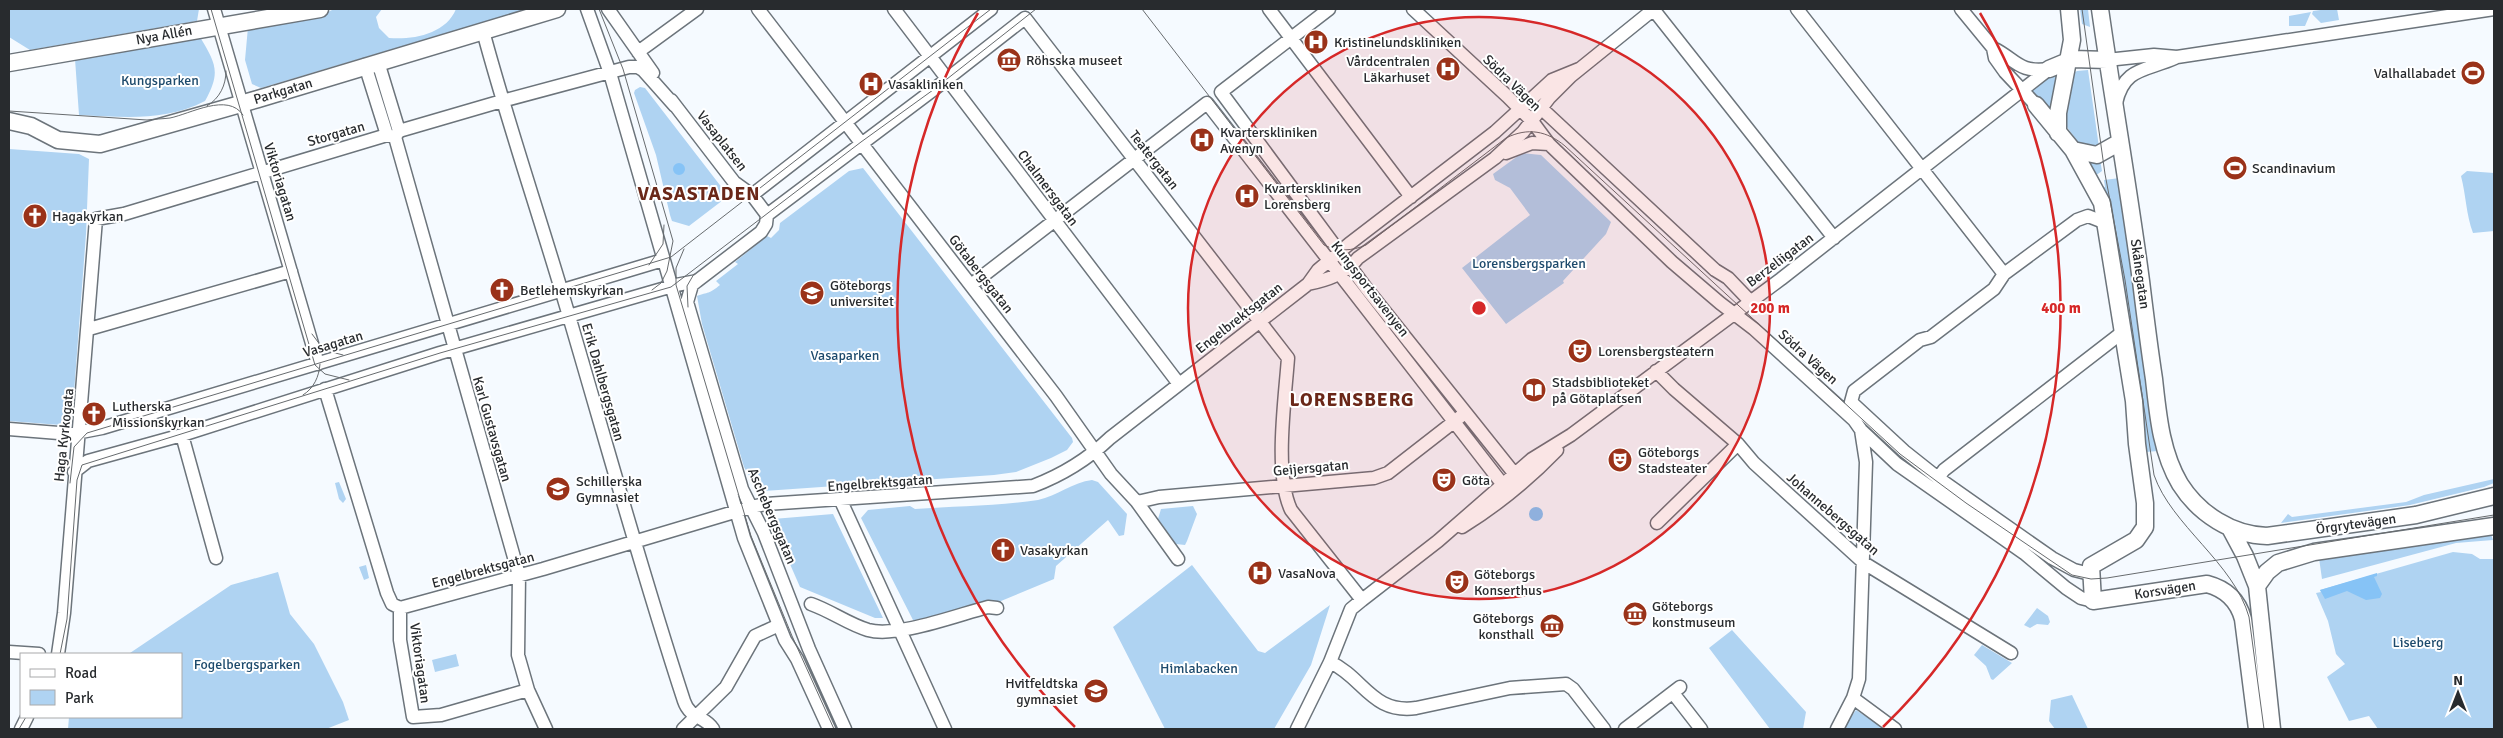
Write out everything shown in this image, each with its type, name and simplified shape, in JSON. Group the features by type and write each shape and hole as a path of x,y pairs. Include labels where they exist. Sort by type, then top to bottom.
{"main road":[{"name":"Nya Allén","path":"9,63 320,9"},
{"name":"Parkgatan","path":"9,121 31,126 58,140 100,144 241,104 557,9"},
{"path":"2058,133 2058,114 2066,61 2072,40 2069,9"},
{"name":"Skånegatan","path":"2100,9 2164,445 2181,485 2194,502 2224,525"},
{"path":"2088,58 2101,68 2110,82"},
{"path":"2049,69 2066,61 2088,58 2107,60"},
{"name":"Skånegatan","path":"2036,105 2073,150 2098,194 2106,223 2134,401 2146,517 2145,528 2136,540 2093,562 2090,566 2090,574"},
{"path":"2073,150 2097,155 2120,142"},
{"name":"Örgrytevägen","path":"2224,525 2255,535 2284,535 2416,515 2494,496"},
{"name":"Korsvägen","path":"2224,525 2245,556 2257,586 2252,621 2262,703 2272,729"},
{"name":"Örgrytevägen","path":"2257,586 2267,572 2278,563 2314,552 2494,526"},
{"path":"2090,574 2092,601"},
{"name":"Korsvägen","path":"2092,601 2208,584 2223,589 2252,621"},
{"name":"Korsvägen","path":"2257,729 2262,703"}],"street":[{"name":"Viktoriagatan","path":"214,9 318,364"},
{"path":"587,9 602,49 606,74 663,260 673,286"},
{"name":"Vasaplatsen","path":"608,9 675,106 734,182 752,195 767,215"},
{"path":"638,52 697,9"},
{"name":"Götabergsgatan","path":"758,9 1056,396 1111,474 1137,502 1178,559"},
{"name":"Chalmersgatan","path":"894,9 1179,384"},
{"path":"752,195 991,9"},
{"path":"1269,9 1411,196"},
{"path":"1291,38 1329,9"},
{"name":"Södra Vägen","path":"1412,9 1532,121 1549,144 1672,262 1790,361 1854,420 1861,430 1897,464 2024,553 2066,588 2086,601 2092,601"},
{"path":"1654,9 1834,238"},
{"name":"Engelbrektsgatan","path":"1308,284 1326,280 1352,267 1358,258 1495,158 1532,121 1541,108 1579,69 1654,9"},
{"path":"1797,9 2004,274"},
{"path":"1961,9 1992,48 2024,69 2036,71 2049,69"},
{"path":"2115,109 2122,83 2130,74 2177,57 2494,9"},
{"name":"Teatergatan","path":"947,80 1025,18 1288,358 1283,486"},
{"name":"Erik Dahlbergsgatan","path":"483,31 502,101 562,292 634,541 686,707 697,717 710,724 713,729"},
{"name":"Kungsportsavenyen","path":"1291,38 1221,92 1366,288 1518,478"},
{"path":"1992,48 1995,58 2036,105"},
{"path":"582,80 599,63 602,49"},
{"path":"2107,60 2154,55 2177,57"},
{"name":"Karl Gustavsgatan","path":"372,64 449,324 519,575 518,655 528,690 546,729"},
{"name":"Vasaplatsen","path":"606,74 629,67 640,68 675,106"},
{"name":"Engelbrektsgatan","path":"400,608 766,504 841,501 1033,486 1052,479 1095,452 1308,284 1318,270 1340,251 1495,132 1552,80 1579,69"},
{"name":"Berzeliigatan","path":"1296,729 1330,662 1351,609 1438,541 1485,513 1503,490 1518,478 1540,467 1571,435 1834,238 2049,69"},
{"name":"Storgatan","path":"96,219 124,214 262,171 502,101 606,74"},
{"path":"74,472 88,461 182,435 455,349 697,280 761,232 766,224 767,215 861,142 947,80"},
{"name":"Kungsportsavenyen","path":"1134,160 1206,103 1454,421 1503,490"},
{"name":"Södra Vägen","path":"1541,108 1715,270 1728,278 1750,301"},
{"name":"Engelbrektsgatan","path":"1495,158 1521,146 1537,142 1549,144"},
{"path":"971,285 1134,160"},
{"path":"2090,574 2074,570 2052,558 1938,478 1904,451 1851,402 1854,391 1920,340 1931,337 1994,289 2004,274 2082,217 2092,217 2106,223"},
{"name":"Haga Kyrkogata","path":"58,653 63,629 74,472 89,329 96,219"},
{"name":"Vasagatan","path":"9,428 79,433 562,292 663,260"},
{"path":"89,329 291,271"},
{"name":"Aschebergsgatan","path":"697,280 692,285 687,302 741,485 764,532 809,649 845,729"},
{"name":"Aschebergsgatan","path":"673,286 736,511 780,625 830,729"},
{"path":"1938,478 1944,470 2124,331"},
{"name":"Johannebergsgatan","path":"1656,371 1738,444 1754,463 1864,564 2011,652"},
{"name":"Viktoriagatan","path":"326,389 387,593 392,604 400,608 400,640 413,717 441,715 528,690"},
{"name":"Geijersgatan","path":"1137,502 1159,497 1374,478 1388,473 1467,412"},
{"path":"1837,729 1853,698 1859,679 1866,462 1861,430"},
{"path":"182,435 216,558"},
{"path":"1657,523 1738,444"},
{"path":"1866,462 1874,451 1883,451"},
{"path":"1283,486 1291,510 1362,600"},
{"path":"841,501 901,630 917,672 945,729"},
{"path":"811,604 868,630 891,632 988,607 997,608"},
{"path":"683,729 726,687 755,636 780,625"},
{"path":"9,652 24,653"},
{"path":"1330,662 1349,672 1372,697 1401,709 1527,686 1563,684 1573,689 1604,729"},
{"path":"1625,729 1677,690 1701,729"},
{"path":"1853,698 1895,729"},
{"path":"21,729 27,718"}],"green space":[{"name":"Kungsparken","path":"9,9 199,9 197,21 30,50 9,37"},
{"path":"334,9 382,9 376,17 379,28 389,38 408,38 437,30 451,18 456,9 528,9 261,88 252,84 245,60 248,27 316,18"},
{"path":"2080,9 2088,9 2090,27 2082,24"},
{"path":"2337,9 2339,20 2321,23 2312,14 2313,11"},
{"path":"2311,12 2305,26 2289,26 2289,16"},
{"name":"Kungsparken","path":"200,37 210,54 215,68 213,83 205,101 190,108 143,117 79,115 75,59"},
{"path":"2088,70 2099,147 2080,145 2064,123 2069,76 2077,71"},
{"path":"2059,72 2051,112 2028,90 2033,84"},
{"path":"640,87 645,88 726,193 727,197 689,226 672,221 656,155 634,93"},
{"path":"9,149 79,154 89,159 86,234 72,419 61,425 9,421"},
{"name":"Lorensbergsparken","path":"1522,153 1541,155 1611,222 1606,234 1563,281 1564,283 1506,324 1462,268 1530,215 1510,188 1495,180 1493,174"},
{"path":"2100,159 2102,171 2095,176 2086,161"},
{"name":"Vasaparken","path":"863,168 1072,438 1073,442 1067,450 1016,472 994,475 764,491 751,479 744,467 702,324 697,296 711,291 720,285 716,281 738,264 735,262 767,236 771,238 779,230 780,223 849,171"},
{"path":"2467,171 2494,173 2494,231 2473,233 2461,176"},
{"path":"2120,178 2158,451 2146,452 2125,295 2101,188 2105,187 2104,180"},
{"path":"2494,479 2494,483 2484,487 2410,505 2281,523 2288,514 2292,517 2406,502 2424,495"},
{"path":"1092,480 1098,482 1127,514 1124,535 1119,536 1108,520 1056,566 1054,579 1001,601 917,623 913,620 861,518 868,510 910,506 915,509 976,506 1038,500 1078,483"},
{"path":"339,482 346,499 343,503 339,499 335,483"},
{"path":"1193,506 1197,514 1187,541 1185,545 1176,544 1158,519 1161,509"},
{"path":"833,514 883,618 875,618 800,587 772,523 773,519"},
{"path":"2491,534 2493,540 2456,543 2322,579 2319,558"},
{"name":"Liseberg","path":"2453,552 2472,554 2480,559 2494,559 2494,729 2378,729 2369,716 2349,721 2327,677 2345,664 2336,654 2328,621 2316,593 2321,592 2320,590"},
{"path":"366,565 369,578 364,580 359,567"},
{"name":"Himlabacken","path":"1192,565 1258,651 1265,653 1330,605 1311,665 1274,729 1165,729 1113,627"},
{"name":"Fogelbergsparken","path":"278,572 290,614 314,644 343,702 349,720 326,729 68,729 69,718 182,718 182,653 130,653 231,585"},
{"path":"2037,608 2048,616 2050,622 2048,625 2037,624 2030,628 2024,625"},
{"path":"1732,630 1806,712 1803,729 1770,729 1709,648"},
{"path":"1982,645 2012,663 1993,680 1986,666 1974,655"},
{"path":"456,654 459,666 435,672 432,660"},
{"path":"2072,695 2088,729 2055,729 2049,721 2051,700"},
{"path":"1856,710 1885,729 1842,729"}],"shaded area":[{"path":"681,163 684,164 684,174 677,175 674,174 673,167 674,164"},
{"path":"1536,507 1541,509 1543,514 1541,519 1536,521 1531,519 1529,514 1531,509"},
{"path":"2377,573 2377,576 2374,577 2382,594 2380,598 2366,600 2347,591 2325,599 2320,590"}],"tram line":[{"path":"211,9 315,365 325,374 349,380"},
{"path":"599,9 623,69 673,241 667,271 661,283 652,290"},
{"path":"70,483 74,447 87,433 671,257 991,9"},
{"path":"60,653 67,619 77,480 82,465 440,353 671,287 861,142 933,90 1036,9"},
{"path":"1142,9 1324,245 1345,250 1356,249 1366,245 1506,138 1522,132 1537,132 1551,137 1565,146 1900,454 1966,503 2072,575 2091,579 2107,578 2494,515"},
{"path":"2082,9 2105,174 2125,280 2154,475 2162,493 2174,511 2217,562 2241,597 2249,617 2264,729"},
{"path":"207,106 221,91 226,71"},
{"path":"9,111 147,120 170,118 208,106 228,105 236,108 243,115"},
{"path":"649,265 663,244 664,225"},
{"path":"684,249 676,268 676,285 751,536 792,636 834,729"},
{"path":"688,307 687,286 694,274"},
{"path":"312,334 324,350 343,355"},
{"path":"303,395 315,382 320,364"},
{"path":"19,729 25,718"}],"place":[{"name":"Kristinelundskliniken","path":"1316,42"},
{"name":"Röhsska museet","path":"1009,60"},
{"name":"Vårdcentralen Läkarhuset","path":"1448,69"},
{"name":"Valhallabadet","path":"2473,73"},
{"name":"Vasakliniken","path":"871,84"},
{"name":"Kvarterskliniken Avenyn","path":"1202,140"},
{"name":"Scandinavium","path":"2235,168"},
{"name":"Kvarterskliniken Lorensberg","path":"1247,196"},
{"name":"Hagakyrkan","path":"35,216"},
{"name":"Betlehemskyrkan","path":"502,290"},
{"name":"Göteborgs universitet","path":"812,293"},
{"name":"Lorensbergsteatern","path":"1580,351"},
{"name":"Stadsbiblioteket på Götaplatsen","path":"1534,390"},
{"name":"Lutherska Missionskyrkan","path":"94,414"},
{"name":"Göteborgs Stadsteater","path":"1620,460"},
{"name":"Göta","path":"1444,480"},
{"name":"Schillerska Gymnasiet","path":"558,489"},
{"name":"Vasakyrkan","path":"1003,550"},
{"name":"VasaNova","path":"1260,573"},
{"name":"Göteborgs Konserthus","path":"1457,582"},
{"name":"Göteborgs konstmuseum","path":"1635,614"},
{"name":"Göteborgs konsthall","path":"1552,626"},
{"name":"Hvitfeldtska gymnasiet","path":"1096,691"}],"district":[{"name":"VASASTADEN","path":"699,194"},
{"name":"LORENSBERG","path":"1352,400"}]}
